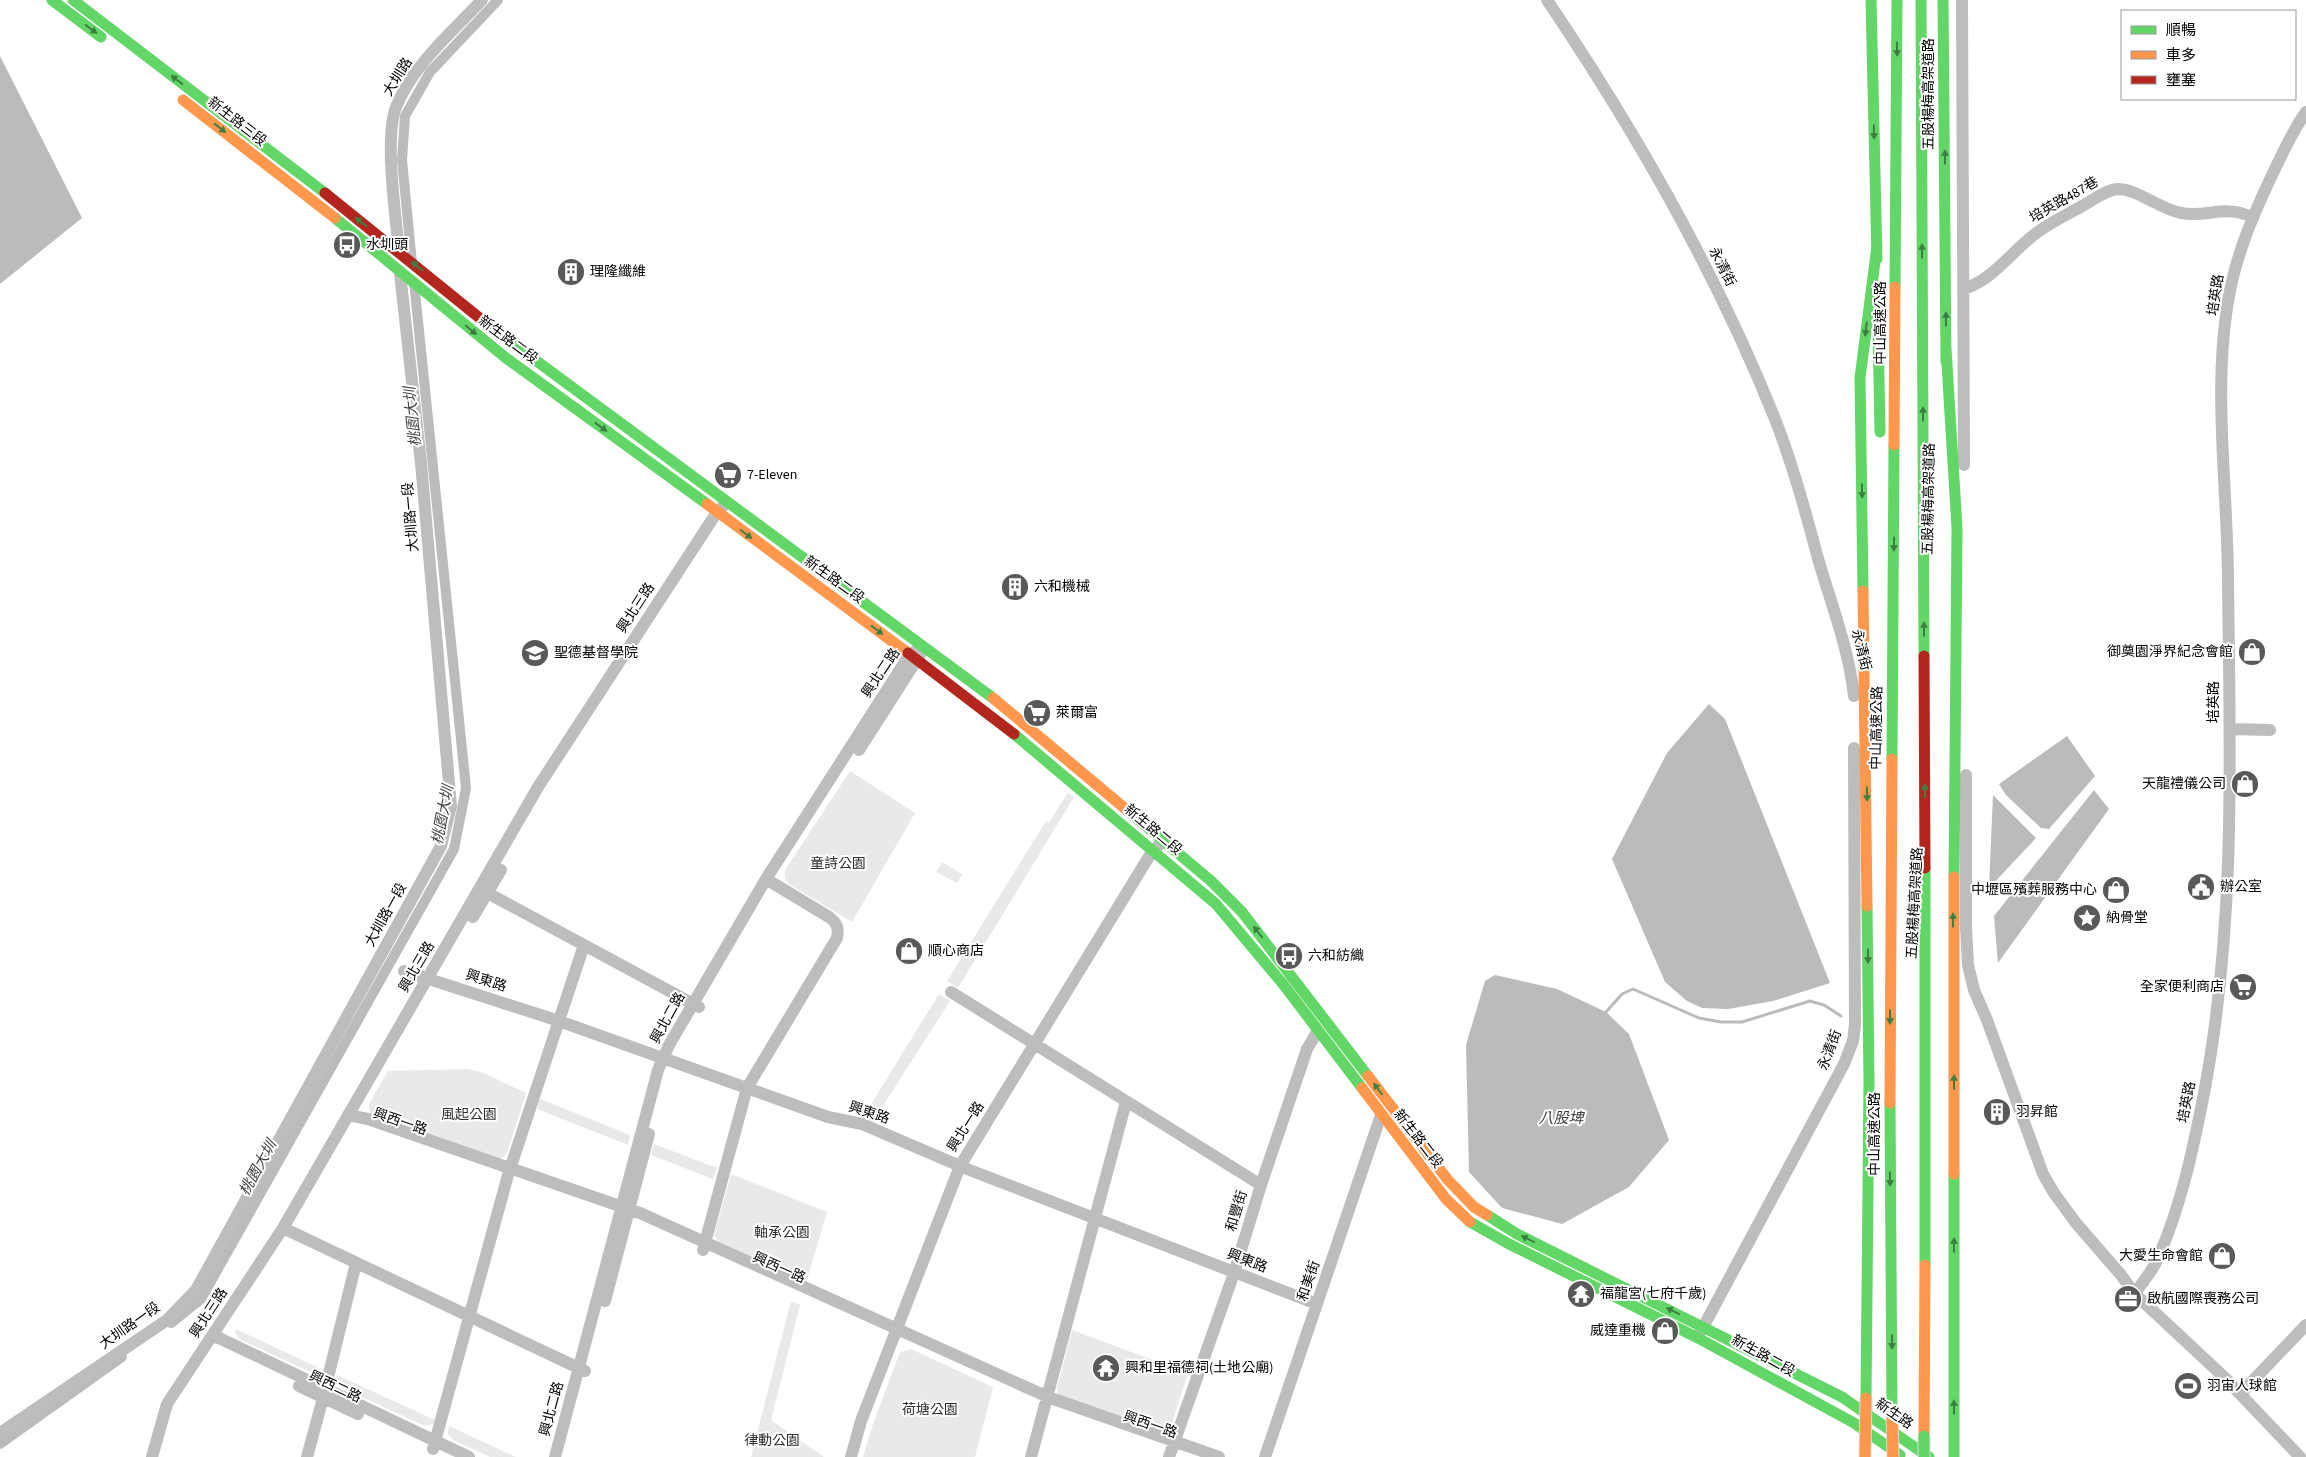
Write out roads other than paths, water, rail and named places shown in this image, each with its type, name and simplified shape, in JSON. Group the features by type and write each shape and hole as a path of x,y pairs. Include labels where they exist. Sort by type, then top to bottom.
{"main road":[{"path":"52,0 108,42"},
{"name":"新生路三段","path":"73,0 326,193 399,252"},
{"path":"1871,0 1881,443"},
{"name":"中山高速公路","path":"1893,1457 1890,1147 1898,111 1897,0"},
{"path":"1921,0 1926,998 1924,1457"},
{"name":"五股楊梅高架道路","path":"1943,0 1946,348 1944,508"},
{"name":"新生路三段","path":"124,54 349,229 400,273"},
{"path":"1865,1457 1869,1081 1860,378 1876,246"},
{"name":"新生路二段","path":"399,252 502,336 1010,711 1216,904 1283,984 1446,1198 1472,1224 1509,1244 1842,1397"},
{"name":"新生路二段","path":"400,273 506,358 1002,723 1159,849 1211,881 1242,912 1448,1180 1474,1207 1517,1234 1701,1332 1854,1423 1902,1457"},
{"path":"1946,348 1956,528 1954,1456"},
{"name":"五股楊梅高架道路","path":"1882,503 1891,933"},
{"name":"五股楊梅高架道路","path":"1926,998 1936,754"},
{"name":"新生路","path":"1842,1397 1878,1420 1929,1457"}],"street":[{"name":"大圳路","path":"399,252 390,144 396,108 417,71 482,0"},
{"name":"永清街","path":"1547,0 1576,43 1633,139 1700,256 1735,325 1775,420 1797,484 1842,635 1853,682 1855,703 1853,802 1855,1024 1852,1041 1844,1064 1701,1332"},
{"path":"1962,0 1966,947 1974,990 1987,1020 2046,1180 2076,1222 2121,1275 2134,1294 2240,1394 2300,1457"},
{"name":"培英路","path":"2134,1294 2157,1260 2178,1201 2194,1141 2216,1027 2228,868 2230,728 2228,575 2221,396 2228,298 2240,248 2252,216 2295,128 2306,112"},
{"name":"培英路487巷","path":"1963,289 1975,286 2016,248 2037,232 2104,193 2117,189 2130,191 2165,208 2183,213 2228,210 2252,216"},
{"name":"大圳路一段","path":"0,1433 167,1320 196,1290 441,846 451,806 421,462 400,273"},
{"name":"興北三路","path":"152,1457 167,1404 215,1340 286,1230 484,891 538,787 727,502"},
{"name":"興北二路","path":"562,1457 624,1211 665,1072 667,1058 769,881 914,657 925,647"},
{"path":"2230,728 2270,730"},
{"path":"851,1457 861,1421 898,1335 963,1167 1159,849"},
{"path":"624,1211 704,1247 746,1088 837,938 836,922 769,881"},
{"path":"484,891 696,1005"},
{"path":"469,1457 434,1445 509,1172 584,945"},
{"name":"興東路","path":"404,971 667,1058 828,1117 862,1124 963,1167 1317,1304"},
{"path":"951,992 1261,1185"},
{"name":"和豐街","path":"1172,1449 1234,1273 1261,1185 1307,1049 1318,1032"},
{"path":"1032,1457 1126,1102"},
{"name":"和美街","path":"1265,1457 1381,1115"},
{"name":"興西一路","path":"353,1117 624,1211"},
{"path":"286,1230 583,1370"},
{"name":"興西一路","path":"704,1247 1047,1401 1195,1457"},
{"path":"307,1457 356,1263"},
{"path":"2240,1394 2306,1326"},
{"path":"859,1457 898,1335"},
{"path":"160,1457 173,1409 215,1340"},
{"name":"興西二路","path":"215,1340 324,1394 434,1445 451,1457"},
{"name":"興北二路","path":"555,1457 583,1370"},
{"path":"1172,1449 1219,1457"}],"water":[{"path":"0,56 82,218 0,284"},
{"path":"1709,704 1725,719 1830,983 1773,1001 1728,1009 1702,1008 1687,1001 1665,982 1612,859 1667,753"},
{"path":"2067,736 2095,776 2049,829 2041,828 2006,795 1999,784"},
{"path":"2094,790 2109,809 1998,963 1994,916"},
{"path":"1993,795 2036,838 1989,888"},
{"name":"八股埤","path":"1495,975 1557,989 1606,1012 1629,1034 1669,1140 1629,1187 1562,1224 1502,1208 1469,1172 1466,1045 1485,981"}],"waterway":[{"name":"桃園大圳","path":"412,263 402,160 405,116 430,72 498,0"},
{"name":"桃園大圳","path":"171,1323 201,1299 454,849 466,788 414,282"},
{"path":"1606,1012 1622,994 1633,989 1699,1018 1721,1022 1742,1022 1810,1001 1824,1005 1841,1016"},
{"name":"桃園大圳","path":"0,1444 122,1357"}],"place":[{"name":"水圳頭","path":"347,245"},
{"name":"理隆纖維","path":"571,272"},
{"name":"7-Eleven","path":"728,475"},
{"name":"六和機械","path":"1015,587"},
{"name":"御奠園淨界紀念會館","path":"2252,652"},
{"name":"聖德基督學院","path":"535,653"},
{"name":"萊爾富","path":"1037,713"},
{"name":"天龍禮儀公司","path":"2245,784"},
{"name":"辦公室","path":"2201,887"},
{"name":"中壢區殯葬服務中心","path":"2116,890"},
{"name":"納骨堂","path":"2087,918"},
{"name":"順心商店","path":"909,951"},
{"name":"六和紡織","path":"1289,956"},
{"name":"全家便利商店","path":"2243,987"},
{"name":"羽昇館","path":"1997,1112"},
{"name":"大愛生命會館","path":"2222,1256"},
{"name":"福龍宮(七府千歲)","path":"1581,1294"},
{"name":"啟航國際喪務公司","path":"2128,1299"},
{"name":"威達重機","path":"1665,1331"},
{"name":"興和里福德祠(土地公廟)","path":"1106,1368"},
{"name":"羽宙人球館","path":"2188,1386"}],"park label":[{"name":"童詩公園","path":"838,864"},
{"name":"風起公園","path":"469,1115"},
{"name":"軸承公園","path":"782,1233"},
{"name":"荷塘公園","path":"930,1410"},
{"name":"律動公園","path":"772,1441"}]}
